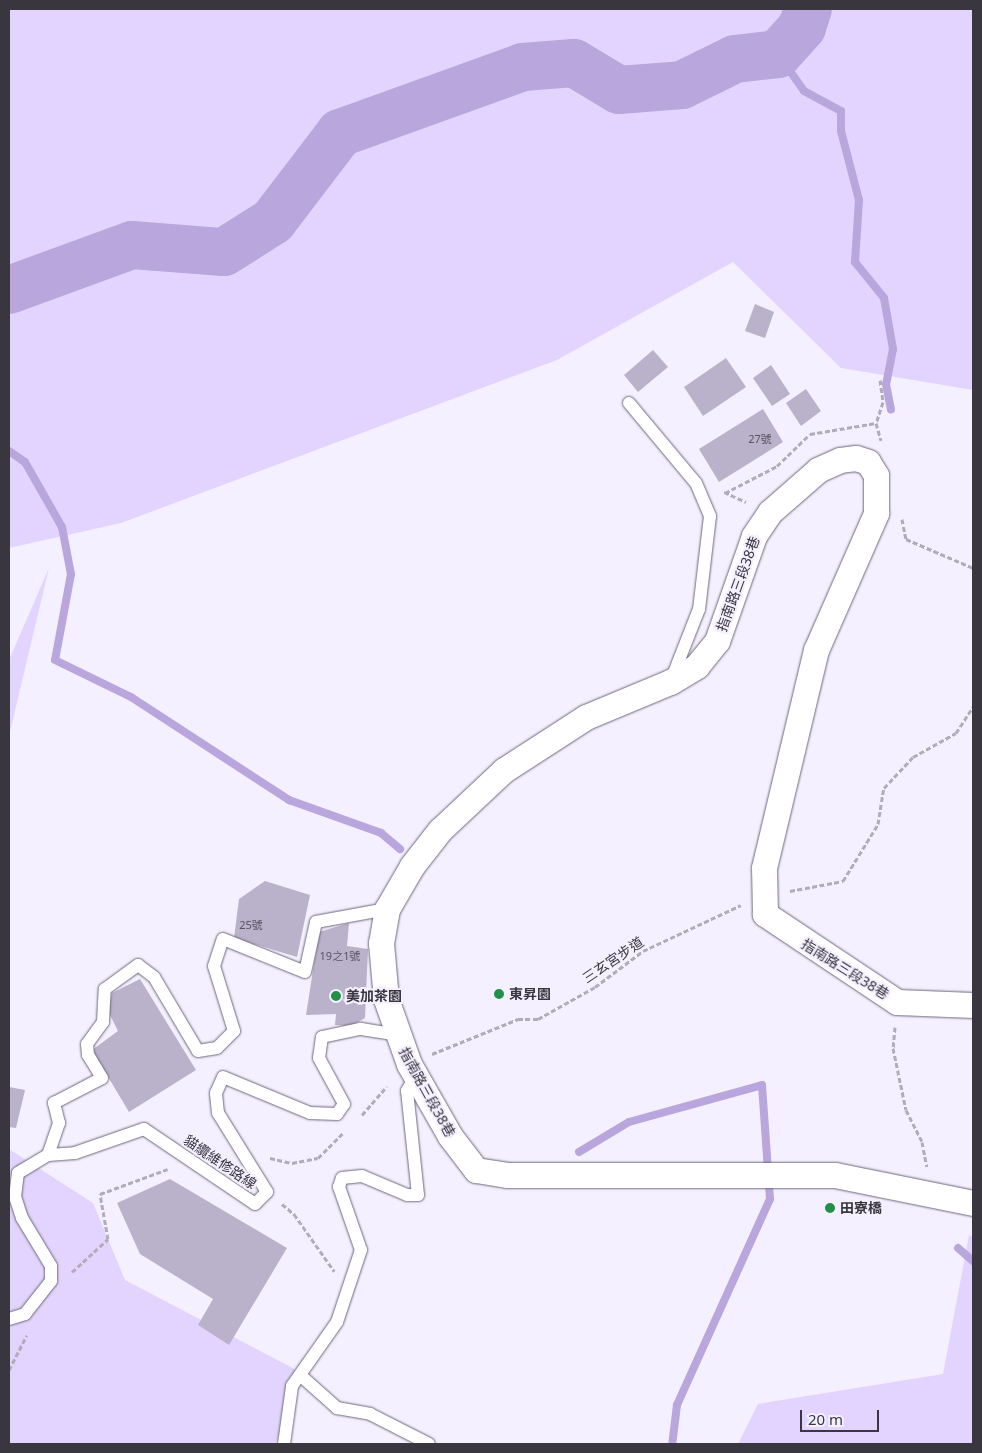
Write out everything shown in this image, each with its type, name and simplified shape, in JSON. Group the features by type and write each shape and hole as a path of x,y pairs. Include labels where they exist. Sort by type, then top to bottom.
{"street":[{"name":"指南路三段38巷","path":"936,1195 835,1175 507,1175 476,1170 412,1070 397,1035 386,999 380,942 387,909 412,866 440,830 504,770 586,717 670,682 697,666 717,641 754,536 770,512 818,470 840,460 868,462 876,475 876,513 816,650 764,868 763,901 765,914 790,935 897,1002 973,1005"},
{"path":"936,1195 973,1203"}],"lane":[{"path":"629,403 696,483 710,516 699,609 670,682"},
{"path":"48,1155 59,1123 54,1103 102,1078 88,1055 87,1044 103,1022 105,989 138,965 154,977 198,1051 217,1048 234,1031 214,966 223,939 305,972 316,922 387,909"},
{"name":"貓纜維修路線","path":"9,1319 25,1314 51,1281 51,1266 22,1218 15,1197 18,1173 48,1155 75,1154 144,1129 255,1204 267,1192 245,1153 218,1113 216,1093 223,1077 310,1113 336,1114 344,1104 319,1058 322,1037 361,1028 397,1035"},
{"path":"284,1444 292,1386 337,1322 347,1287 361,1250 339,1187 342,1178 362,1176 407,1195 418,1195 407,1091 412,1070"},
{"path":"300,1375 337,1408 370,1414 429,1444"}],"path":[{"path":"710,516 713,489 770,512"},
{"name":"三玄宮步道","path":"354,1123 412,1070 518,1019 538,1019 595,987 643,951 736,906 763,901 800,887 843,881 878,824 884,788 913,757 956,733 973,707"},
{"path":"897,1002 893,1048 906,1110 922,1142 936,1195"},
{"path":"245,1153 292,1163 318,1158 346,1130"},
{"path":"68,1276 108,1239 100,1194 170,1168 188,1174 201,1168"},
{"path":"267,1192 294,1214 347,1287"},
{"path":"9,1370 30,1328"}],"shaded area":[{"path":"9,9 973,9 973,390 841,368 733,262 557,360 121,523 9,548"},
{"path":"49,568 9,736 9,660"},
{"path":"9,1149 93,1203 125,1280 304,1374 275,1444 9,1444"},
{"path":"969,1235 973,1237 973,1444 738,1444 758,1404 943,1374"}],"building":[{"path":"755,304 774,312 765,338 745,331"},
{"path":"653,350 668,367 638,392 624,375"},
{"path":"726,358 746,387 703,416 684,387"},
{"path":"771,365 790,394 772,406 753,378"},
{"path":"806,389 821,411 801,426 786,403"},
{"path":"763,409 783,442 719,482 699,449"},
{"path":"265,881 310,895 297,957 234,938 239,899"},
{"path":"349,923 347,946 368,949 365,1018 351,1026 335,1025 336,1014 306,1015 319,932"},
{"path":"140,979 196,1070 129,1112 92,1050 118,1031 108,1011 112,993"},
{"path":"9,1087 25,1090 16,1128 9,1127"},
{"path":"170,1179 287,1248 229,1345 198,1325 213,1299 140,1254 117,1203"}],"waterway":[{"path":"9,290 132,245 224,252 273,221 340,133 523,67 574,63 619,90 682,85 735,59 778,54 802,27 808,9"},
{"path":"778,54 804,91 841,111 841,131 859,200 855,262 884,298 893,349 886,384 891,410"},
{"path":"9,451 25,462 62,527 71,574 55,660 131,697 289,800 381,833 400,849"},
{"path":"579,1152 629,1122 762,1085 770,1199 677,1405 672,1444"},
{"path":"958,1248 973,1261"}],"place":[{"name":"東昇園","path":"499,994"},
{"name":"美加茶園","path":"336,996"},
{"name":"田寮橋","path":"830,1208"}]}
